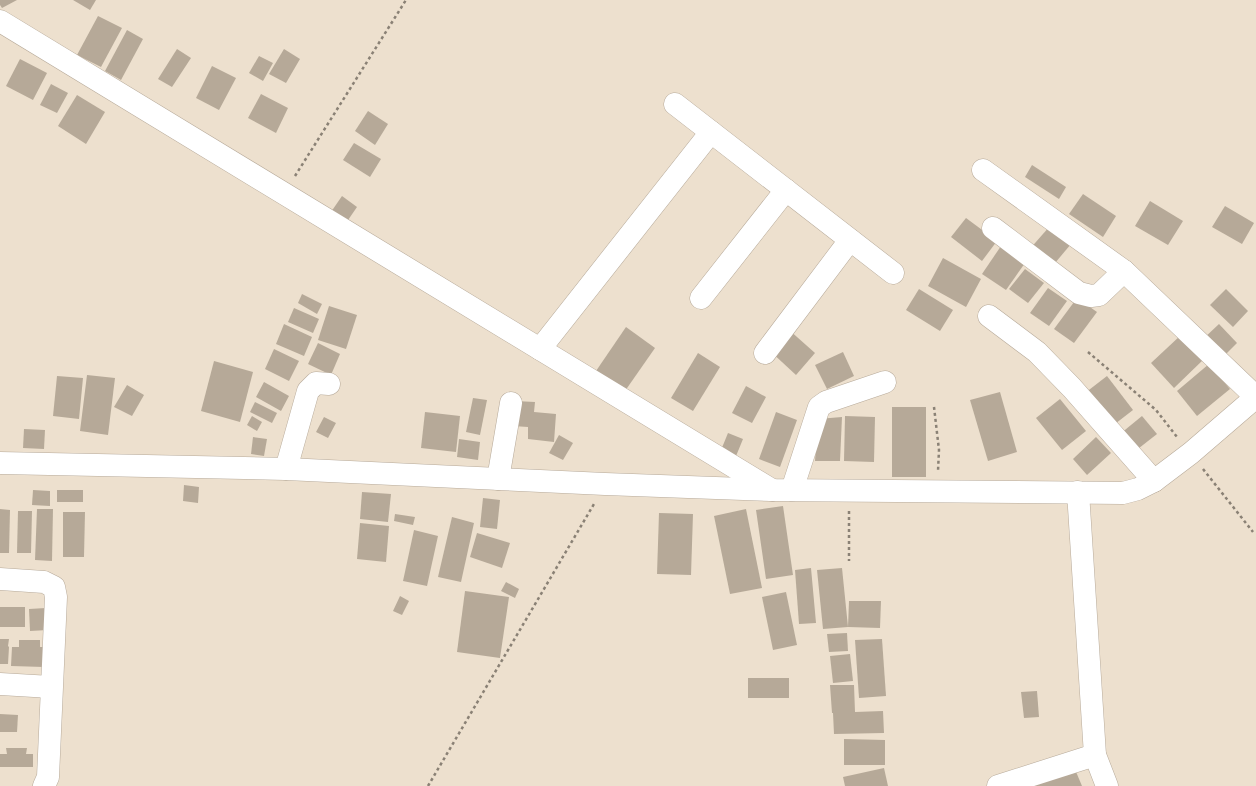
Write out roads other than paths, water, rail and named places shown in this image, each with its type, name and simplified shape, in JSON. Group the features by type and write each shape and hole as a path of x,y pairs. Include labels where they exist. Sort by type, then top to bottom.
{"street":[{"path":"0,21 540,349 782,490"},
{"path":"675,104 893,273"},
{"path":"540,349 711,132"},
{"path":"0,463 286,469 605,484 782,490 1123,493 1138,489 1154,481 1191,453 1256,397 1124,271 983,170"},
{"path":"701,298 786,190"},
{"path":"993,228 1079,292 1090,296 1100,295 1124,271"},
{"path":"765,353 850,240"},
{"path":"989,316 1037,352 1072,388 1154,481"},
{"path":"782,490 819,407 826,402 885,382"},
{"path":"286,469 308,391 316,383 329,384"},
{"path":"498,479 511,404"},
{"path":"1078,492 1095,755 1107,786"},
{"path":"0,579 44,582 54,587 56,597 48,777 44,786"},
{"path":"0,684 51,687"},
{"path":"998,786 1095,755"}]}
